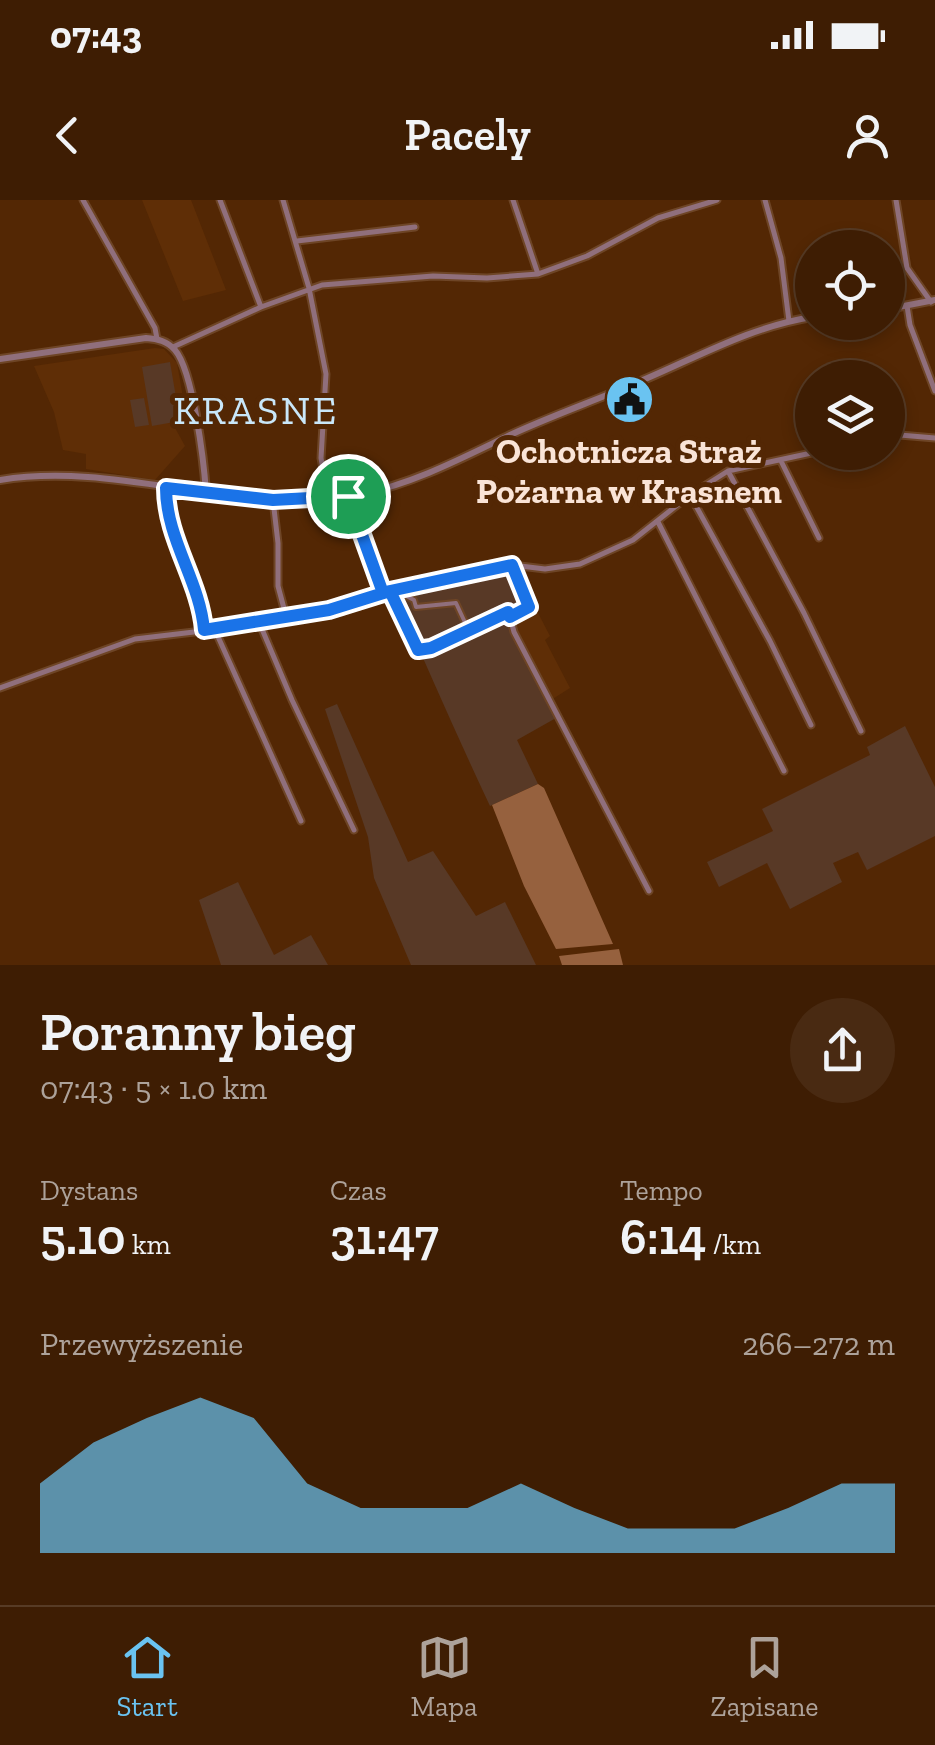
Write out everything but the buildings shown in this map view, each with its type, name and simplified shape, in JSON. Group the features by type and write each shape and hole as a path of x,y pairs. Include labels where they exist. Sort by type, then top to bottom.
{"street":[{"path":"84,200 157,339"},
{"path":"220,200 261,307"},
{"path":"282,200 309,288 326,374 321,458 328,498"},
{"path":"513,200 538,274"},
{"path":"173,347 309,288 433,276 488,278 538,274 588,256 658,218 717,200"},
{"path":"765,200 787,290 789,321"},
{"path":"896,200 906,268 933,301 907,306 910,325 935,391"},
{"path":"297,241 416,227"},
{"path":"0,480 52,476 273,500 348,496 428,474 543,419 633,385 743,336 795,320"},
{"path":"0,359 157,339 173,347 186,371 206,492"},
{"path":"905,435 935,438"},
{"path":"0,688 136,639 329,610 389,591 512,565 545,569 580,564 614,550 728,472 795,458"},
{"path":"782,461 818,538"},
{"path":"728,472 804,613 861,731"},
{"path":"166,488 173,530 200,605 204,630"},
{"path":"690,495 811,725"},
{"path":"348,496 418,650 431,648 508,612 521,648 649,891"},
{"path":"273,500 278,586 286,616"},
{"path":"658,522 784,771"},
{"path":"510,617 529,607 512,565"},
{"path":"389,591 414,600 416,607 456,603 468,631"},
{"path":"259,622 354,830"},
{"path":"214,630 301,820"}],"shaded area":[{"path":"142,200 191,200 226,290 183,301"},
{"path":"164,349 177,363 185,422 174,426 185,446 155,480 86,469 86,454 63,450 54,412 34,366"},
{"path":"170,362 180,421 152,426 142,367"},
{"path":"144,398 149,425 135,427 130,400"},
{"path":"507,571 514,576 525,601 521,608 505,616 556,718 517,740 538,784 490,806 396,597 406,591"},
{"path":"537,611 550,636 545,640 570,688 551,700 515,624 516,618"},
{"path":"337,704 408,862 433,851 476,916 505,902 536,965 411,965 374,878 368,837 325,709"},
{"path":"905,726 935,787 935,836 867,870 858,852 833,863 842,882 790,909 767,863 719,887 707,862 773,831 762,809 870,755 867,747"},
{"path":"538,784 544,788 613,944 556,949 524,886 492,805"},
{"path":"238,882 274,955 311,935 328,965 221,965 199,900"},
{"path":"619,949 623,965 562,965 559,956"}],"place":[{"name":"Ochotnicza Straż Pożarna w Krasnem","path":"629,399"}],"district":[{"name":"KRASNE","path":"256,410"}],"route":[{"path":"348,496 273,500 166,488 166,504 182,561 200,605 204,630 329,610 390,591 418,650 431,648 504,613 508,612 510,617 529,607 512,565 390,591 383,593 348,496"}]}
